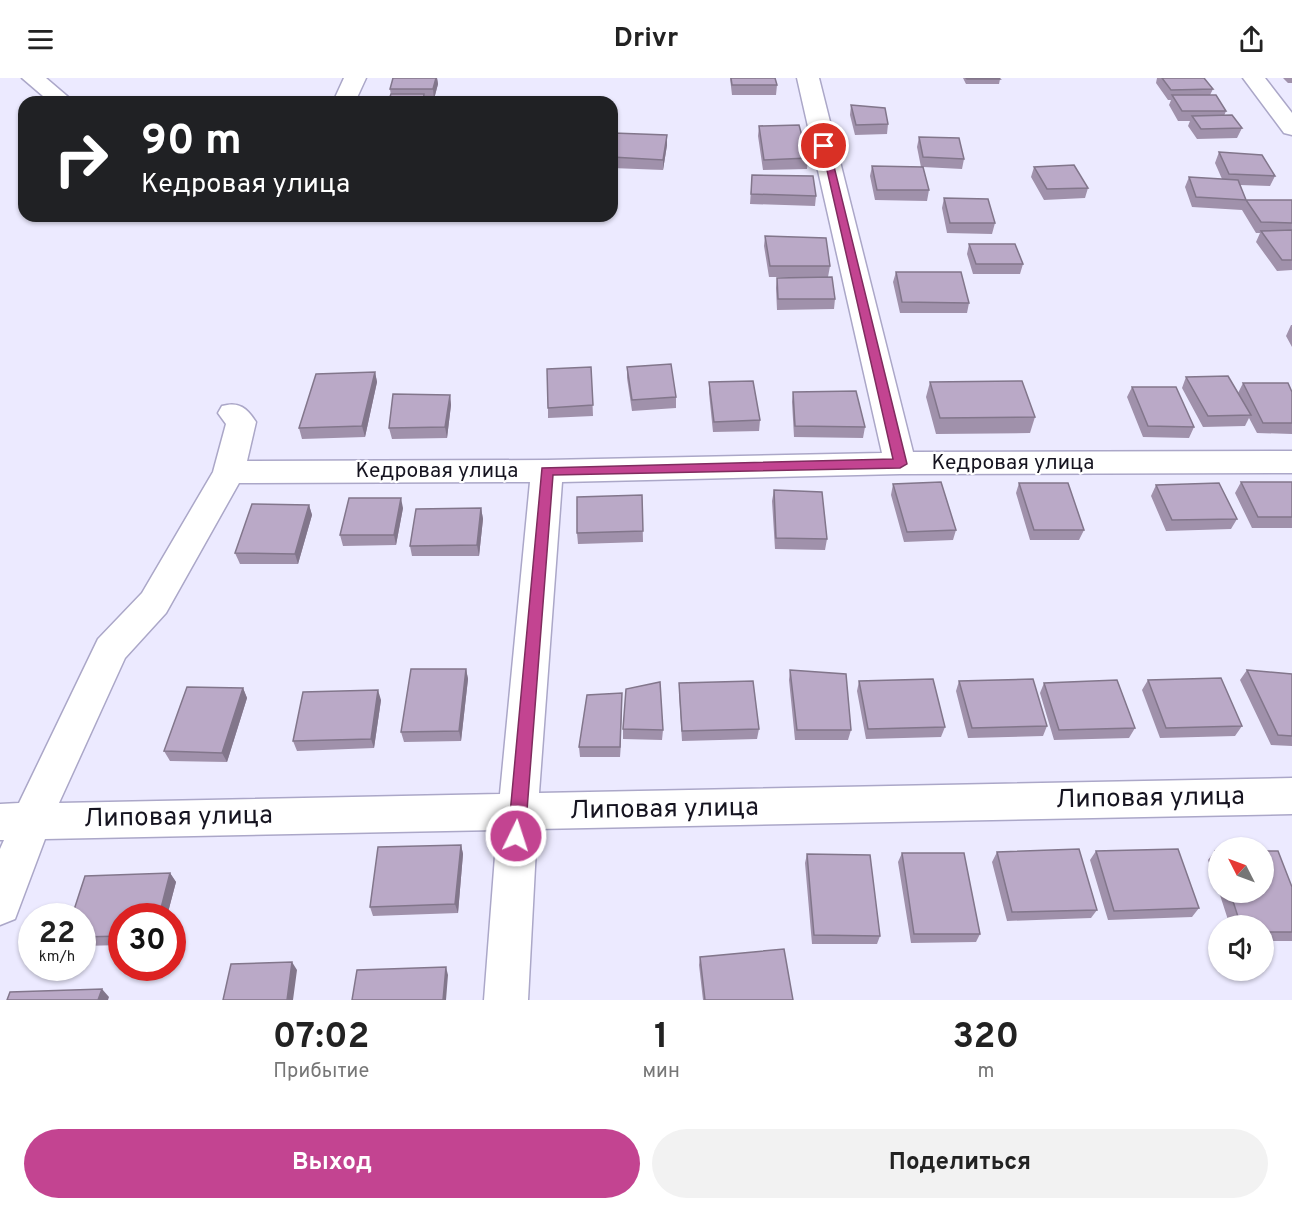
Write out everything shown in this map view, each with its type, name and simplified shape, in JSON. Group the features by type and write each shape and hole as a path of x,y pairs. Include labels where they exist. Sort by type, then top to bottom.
{"street":[{"path":"33,78 56,96"},
{"path":"347,96 355,78"},
{"path":"808,78 900,464"},
{"path":"1254,78 1292,128"},
{"path":"0,905 16,821 111,649 154,603 230,472 241,422 233,412"},
{"name":"Кедровая улица","path":"230,472 547,471 900,464 1292,462"},
{"path":"507,1000 518,813 547,471"},
{"name":"Липовая улица","path":"16,821 518,813 1292,796"}],"building":[{"path":"393,78 436,78 433,89 390,89"},
{"path":"731,78 775,78 777,85 732,85"},
{"path":"999,78 1000,79 967,79"},
{"path":"1162,78 1204,78 1213,89 1171,90"},
{"path":"391,94 424,94 424,96 390,96"},
{"path":"1172,95 1216,95 1226,111 1182,111"},
{"path":"851,105 885,108 888,124 856,125"},
{"path":"1232,115 1242,128 1201,129 1192,116"},
{"path":"799,125 808,158 764,160 759,126"},
{"path":"618,133 667,135 663,160 618,157"},
{"path":"919,137 959,138 964,159 923,157"},
{"path":"1219,152 1262,155 1275,176 1229,174"},
{"path":"1074,165 1088,188 1047,189 1034,167"},
{"path":"872,166 923,167 929,190 877,190"},
{"path":"752,175 813,176 816,196 751,194"},
{"path":"1189,177 1238,180 1246,200 1196,197"},
{"path":"944,198 988,199 995,223 950,223"},
{"path":"1246,200 1292,200 1292,223 1261,222"},
{"path":"1292,230 1292,260 1282,260 1261,231"},
{"path":"765,236 826,238 830,266 770,266"},
{"path":"969,244 1015,244 1023,264 976,264"},
{"path":"896,272 961,272 969,303 902,302"},
{"path":"832,277 835,299 778,299 777,278"},
{"path":"671,364 676,397 632,400 627,367"},
{"path":"591,367 593,405 548,408 547,369"},
{"path":"375,372 362,426 299,428 316,374"},
{"path":"1228,376 1251,415 1208,416 1186,377"},
{"path":"753,381 760,420 714,422 709,382"},
{"path":"1022,381 1035,417 940,418 930,382"},
{"path":"1243,383 1288,383 1292,392 1292,423 1263,423"},
{"path":"1132,387 1176,387 1194,427 1148,426"},
{"path":"856,391 865,427 795,426 793,392"},
{"path":"393,394 450,395 445,427 389,428"},
{"path":"941,482 956,530 907,532 893,484"},
{"path":"1241,482 1292,482 1292,517 1258,517"},
{"path":"1019,483 1068,483 1084,530 1034,530"},
{"path":"1219,483 1237,519 1172,520 1156,485"},
{"path":"774,490 822,492 827,539 776,538"},
{"path":"642,495 643,531 577,533 577,497"},
{"path":"349,498 401,498 394,535 340,535"},
{"path":"252,504 309,505 295,554 235,553"},
{"path":"481,508 477,545 410,546 416,509"},
{"path":"411,669 466,669 459,731 401,732"},
{"path":"790,670 846,674 851,730 797,730"},
{"path":"1247,670 1292,674 1292,736 1278,735"},
{"path":"1221,678 1242,726 1166,728 1148,680"},
{"path":"933,679 945,727 868,729 859,681"},
{"path":"1033,679 1047,726 972,728 959,681"},
{"path":"1117,680 1135,728 1059,730 1044,683"},
{"path":"753,681 759,729 682,731 679,683"},
{"path":"660,682 663,730 623,729 626,689"},
{"path":"187,687 243,688 222,753 164,751"},
{"path":"378,690 371,739 293,741 303,692"},
{"path":"622,693 620,747 579,747 587,695"},
{"path":"461,845 455,904 370,907 378,847"},
{"path":"1079,849 1097,910 1012,912 997,852"},
{"path":"1178,849 1199,908 1114,911 1096,851"},
{"path":"1274,851 1278,851 1292,887 1292,932 1274,932 1274,915 1237,915 1234,903 1274,903"},
{"path":"902,853 964,853 980,934 914,934"},
{"path":"807,854 870,855 880,936 814,935"},
{"path":"170,873 162,903 108,903 108,936 96,937 96,903 76,903 85,876"},
{"path":"784,949 793,1000 705,1000 700,957"},
{"path":"292,962 287,1000 223,1000 231,964"},
{"path":"446,967 443,1000 352,1000 357,970"},
{"path":"102,989 98,1000 7,1000 10,992"}],"route":[{"path":"516,836 547,471 900,464 824,146"}]}
